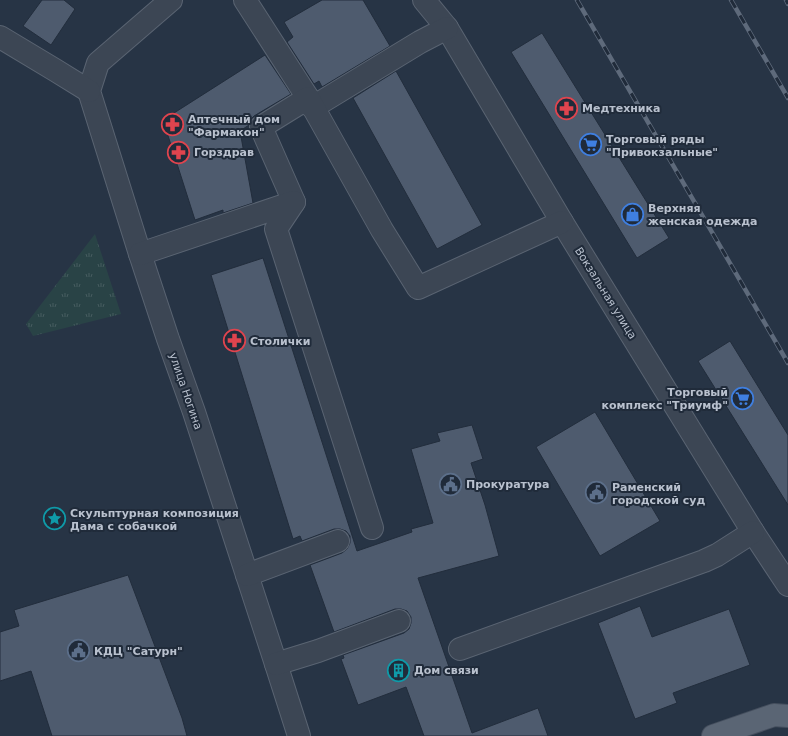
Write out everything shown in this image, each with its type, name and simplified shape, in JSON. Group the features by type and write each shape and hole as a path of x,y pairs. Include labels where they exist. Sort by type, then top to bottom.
{"main road":[{"path":"713,736 774,715 788,716"}],"street":[{"path":"0,37 89,91 98,63 171,0"},
{"path":"245,0 309,102 382,230 418,288 562,222"},
{"name":"Вокзальная улица","path":"424,0 446,28 562,222 753,532 788,585"},
{"path":"294,202 260,127 309,102 323,101 420,42 446,28"},
{"name":"улица Ногина","path":"89,91 140,254 194,412 299,736"},
{"path":"140,254 294,202"},
{"path":"294,202 276,229 372,528"},
{"path":"460,649 704,562 753,532"},
{"path":"247,575 338,541"},
{"path":"276,664 318,651 399,621"}],"green space":[{"path":"95,234 121,314 33,336 26,324"}],"building":[{"path":"42,0 64,0 75,9 51,45 23,26"},
{"path":"322,0 363,0 390,46 322,87 319,81 314,84 287,42 293,37 284,22"},
{"name":"Торговый ряды \"Привокзальные\"","path":"542,33 669,238 637,258 511,52"},
{"path":"265,55 291,94 254,116 250,120 249,125 240,131 253,203 223,213 223,210 195,220 163,120"},
{"path":"396,71 482,225 437,249 353,98"},
{"path":"263,258 357,551 412,532 411,529 433,523 411,449 440,441 437,433 472,425 483,459 471,463 485,505 499,556 418,578 472,733 538,708 548,736 424,736 406,687 358,705 341,659 344,658 343,655 404,633 409,629 411,617 407,611 395,609 334,632 310,565 342,553 347,549 350,543 350,536 346,531 334,529 302,541 300,536 293,539 211,275"},
{"name":"Торговый комплекс \"Триумф\"","path":"730,341 788,435 788,505 698,361"},
{"path":"595,412 660,521 600,556 536,447"},
{"name":"КДЦ \"Сатурн\"","path":"128,575 182,718 187,736 52,736 31,671 0,681 0,632 19,626 14,610"},
{"path":"640,606 652,637 729,609 750,665 673,693 677,703 635,719 598,623"}],"railway":[{"path":"577,0 788,363"},
{"path":"731,0 788,98"},
{"path":"786,0 788,4"}],"place":[{"name":"Медтехника","path":"566,108"},
{"name":"Аптечный дом \"Фармакон\"","path":"173,125"},
{"name":"Торговый ряды \"Привокзальные\"","path":"590,145"},
{"name":"Горздрав","path":"179,152"},
{"name":"Верхняя женская одежда","path":"633,214"},
{"name":"Столички","path":"235,341"},
{"name":"Торговый комплекс \"Триумф\"","path":"743,398"},
{"name":"Прокуратура","path":"450,484"},
{"name":"Раменский городской суд","path":"596,493"},
{"name":"Скульптурная композиция Дама с собачкой","path":"54,519"},
{"name":"КДЦ \"Сатурн\"","path":"78,651"},
{"name":"Дом связи","path":"398,670"}]}
